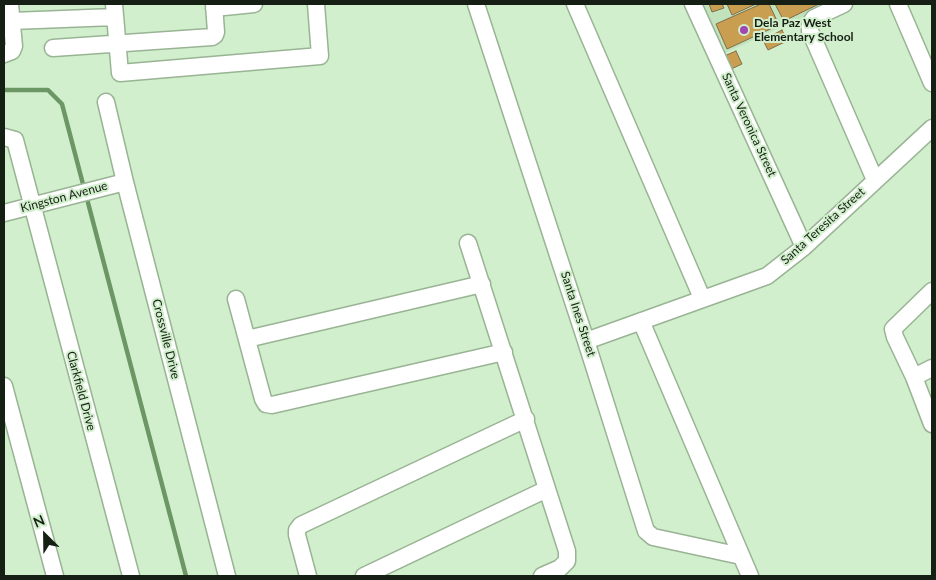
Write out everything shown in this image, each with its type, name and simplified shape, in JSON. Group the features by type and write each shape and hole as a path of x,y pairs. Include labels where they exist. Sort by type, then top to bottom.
{"street":[{"path":"4,54 12,51 14,46 10,4"},
{"path":"53,48 212,37 216,35 214,6 254,4"},
{"path":"12,21 114,11 120,73 320,56 316,4"},
{"name":"Santa Ines Street","path":"476,4 646,530 653,537 741,556"},
{"path":"575,4 702,298"},
{"name":"Santa Veronica Street","path":"693,4 804,247"},
{"path":"844,4 814,18 810,24 810,31 875,180"},
{"path":"898,4 932,83"},
{"name":"Crossville Drive","path":"106,102 227,576"},
{"name":"Santa Teresita Street","path":"586,341 767,276 804,247 932,128"},
{"name":"Clarkfield Drive","path":"4,137 15,140 131,576"},
{"name":"Kingston Avenue","path":"4,213 125,182"},
{"path":"468,243 567,551 567,561 560,568 542,576"},
{"path":"248,339 482,284"},
{"path":"932,291 893,328 895,337 914,377 932,424"},
{"path":"236,298 263,399 266,404 272,405 504,352"},
{"path":"642,322 750,576"},
{"path":"914,377 932,368"},
{"path":"4,386 54,576"},
{"path":"308,576 297,535 297,530 301,525 526,419"},
{"path":"364,576 547,489"}],"shaded area":[{"name":"Dela Paz West Elementary School","path":"703,4 832,4 725,53"}],"building":[{"path":"709,4 722,4 724,8 712,12"},
{"path":"727,4 756,4 732,15"},
{"path":"761,4 769,4 779,25 727,49 716,24"},
{"path":"775,4 819,4 784,21"},
{"path":"782,30 787,41 768,50 763,40"},
{"path":"736,51 742,64 727,71 722,57"}],"waterway":[{"path":"4,90 48,90 62,104 84,188"},
{"path":"86,195 186,576"}],"place":[{"name":"Dela Paz West Elementary School","path":"744,30"}]}
